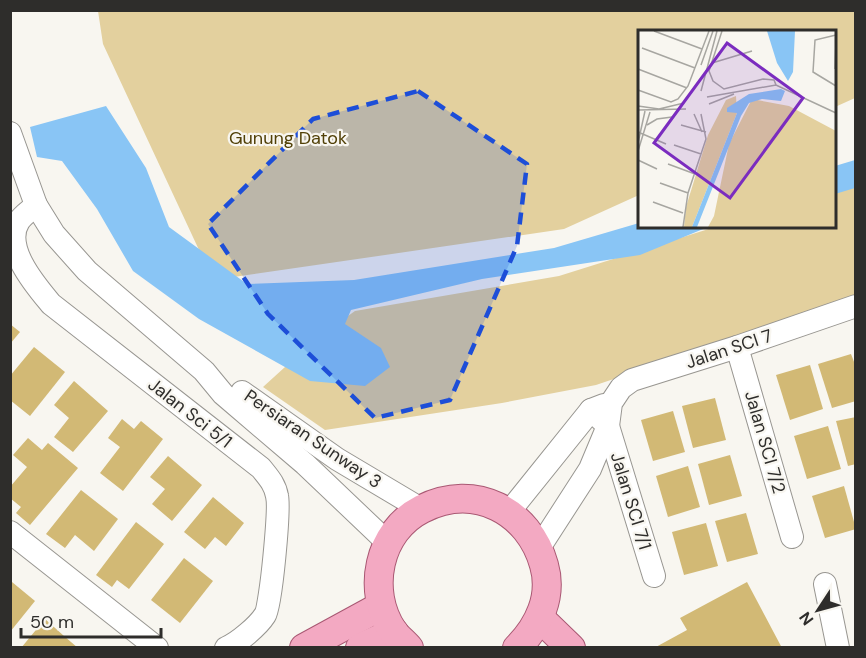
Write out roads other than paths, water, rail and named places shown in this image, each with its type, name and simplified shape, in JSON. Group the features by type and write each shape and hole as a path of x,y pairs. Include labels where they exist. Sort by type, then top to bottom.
{"main road":[{"path":"360,648 401,640 381,606 378,585 380,563 388,543 402,523 421,509 442,501 465,498 488,502 509,512 527,528 539,548 546,572 546,595 540,618 530,635 517,648"},
{"path":"304,648 381,606"},
{"path":"540,618 571,648"}],"street":[{"name":"Persiaran Sunway 3","path":"10,133 36,205 54,234 87,271 204,371 223,394 388,543"},
{"name":"Jalan Sci 5/1","path":"36,205 18,222 15,235 18,255 29,277 51,304 261,468 272,481 278,497 272,579 266,614 235,644 226,648"},
{"name":"Jalan SCI 7","path":"509,512 601,406 632,380 855,306"},
{"name":"Jalan SCI 7/2","path":"737,347 792,537"},
{"name":"Persiaran Sunway 3","path":"204,371 220,377 337,459 421,509"},
{"path":"539,548 590,469 608,426 601,406"},
{"name":"Jalan SCI 7/1","path":"608,426 654,576"},
{"path":"322,481 337,459"},
{"path":"10,532 157,648"},
{"path":"825,584 838,648"}],"water":[{"path":"106,106 146,168 169,227 247,284 354,280 554,248 638,223 638,228 706,228 640,255 482,279 351,310 345,324 381,348 390,367 365,386 310,381 199,319 133,271 97,209 62,161 37,157 30,127"},
{"path":"855,160 855,188 836,194 836,166"}],"park label":[{"name":"Gunung Datok","path":"288,138"}]}
